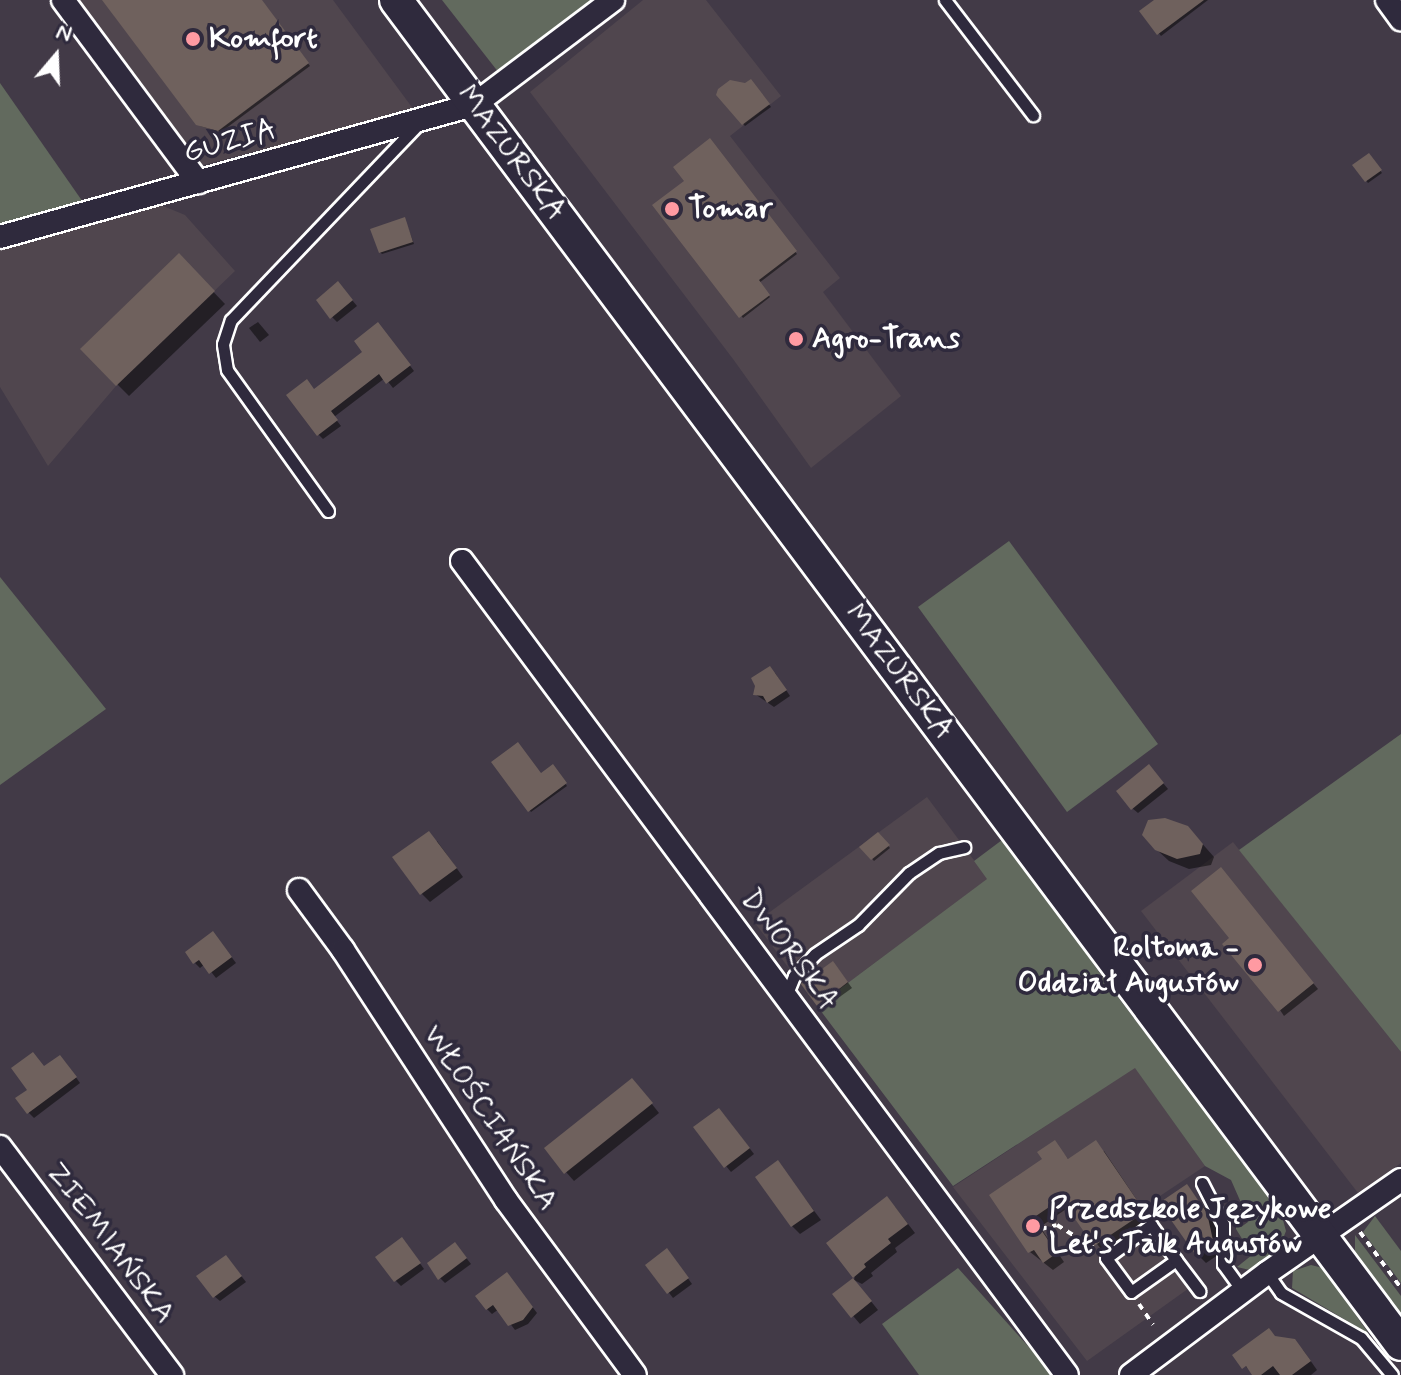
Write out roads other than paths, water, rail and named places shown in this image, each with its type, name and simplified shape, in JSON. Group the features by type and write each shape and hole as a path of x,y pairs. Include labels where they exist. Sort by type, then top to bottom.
{"main road":[{"name":"MAZURSKA","path":"396,0 1401,1344"}],"street":[{"path":"63,0 198,182"},
{"name":"GUZIA","path":"0,237 420,122 475,104 613,0"},
{"path":"1387,0 1401,19"},
{"name":"DWORSKA","path":"462,561 1067,1375"},
{"name":"WŁOŚCIAŃSKA","path":"299,890 343,950 506,1200 635,1375"},
{"name":"ZIEMIAŃSKA","path":"0,1147 172,1375"},
{"path":"1131,1375 1267,1273 1401,1180"}],"lane":[{"path":"945,0 1033,115"},
{"path":"328,511 227,370 223,344 231,320 420,122"},
{"path":"786,996 794,976 815,954 858,925 909,873 939,853 964,847"},
{"path":"1202,1183 1223,1224 1223,1264 1243,1292"},
{"path":"1176,1260 1131,1292 1106,1258 1151,1225 1199,1291"},
{"path":"1267,1273 1281,1293 1361,1338 1392,1375"}],"place":[{"name":"Komfort","path":"193,39"},
{"name":"Tomar","path":"672,209"},
{"name":"Agro-Trans","path":"796,339"},
{"name":"Roltoma - Oddział Augustów","path":"1255,965"},
{"name":"Przedszkole Językowe Let's Talk Augustów","path":"1033,1226"}]}
